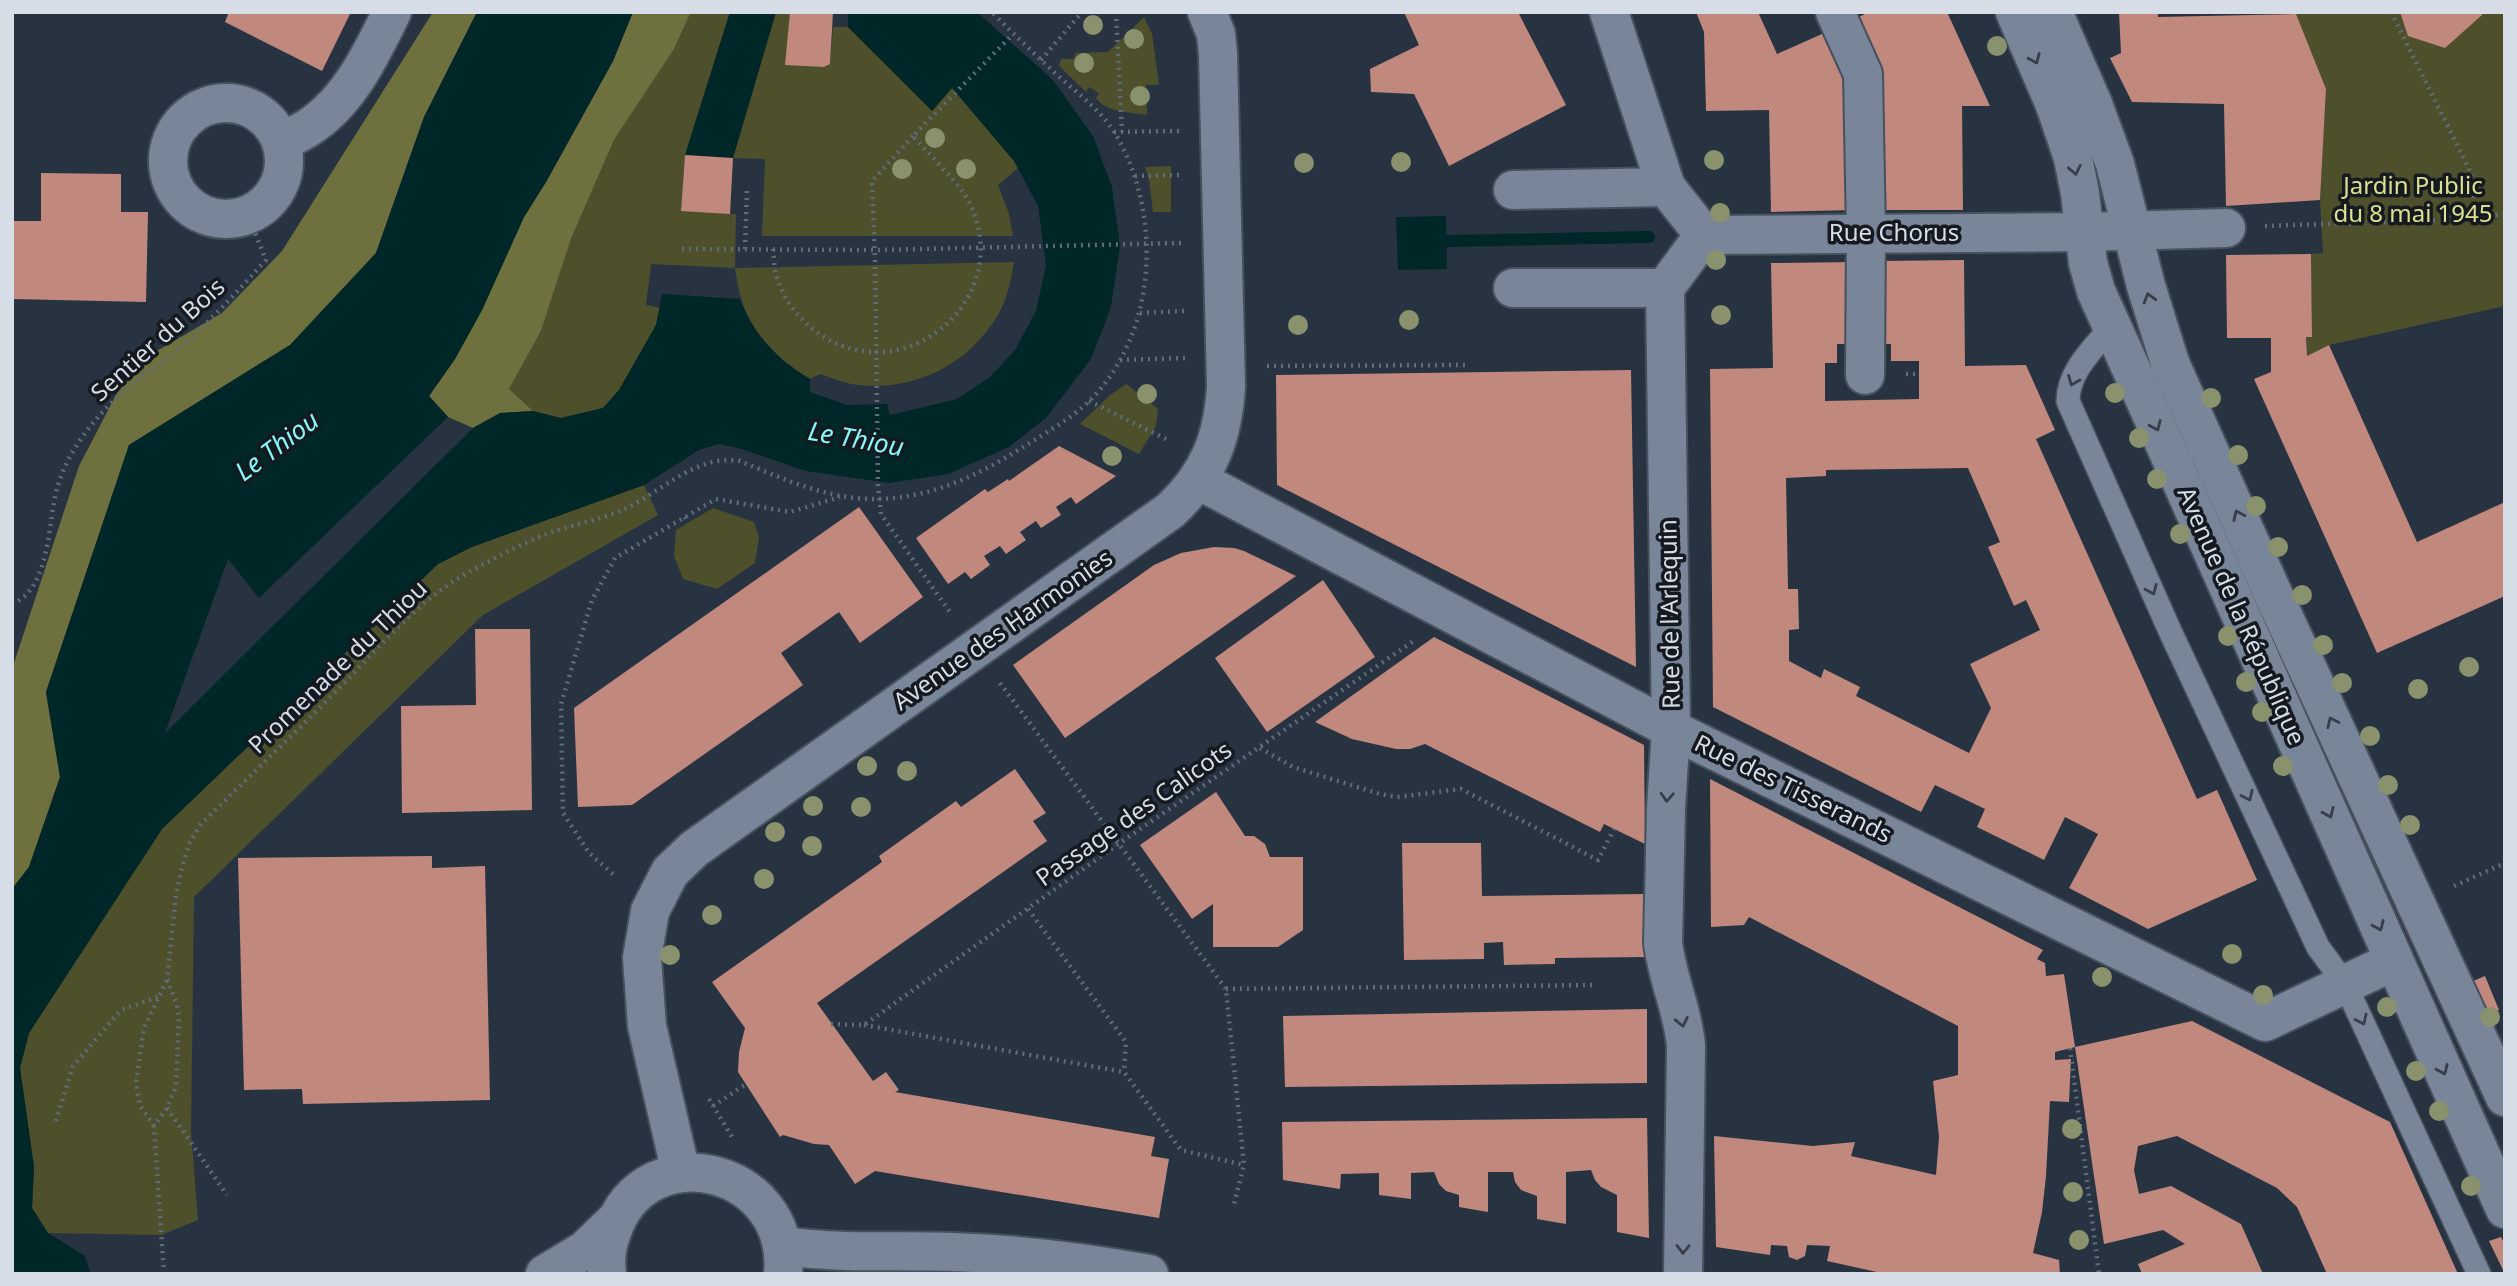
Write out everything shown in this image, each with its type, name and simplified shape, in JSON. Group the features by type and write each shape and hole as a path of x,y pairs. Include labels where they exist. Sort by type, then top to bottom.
{"street":[{"path":"282,142 315,124 346,92 362,69 392,12"},
{"name":"Avenue des Harmonies","path":"681,1173 647,1026 642,958 650,911 670,872 694,849 1171,510 1198,480 1220,435 1225,413 1226,386 1218,54 1216,34 1207,12"},
{"path":"1513,288 1665,288 1704,235 1666,187 1609,12"},
{"path":"1835,12 1863,74 1865,375"},
{"name":"Avenue de la République","path":"2015,12 2055,105 2073,158 2088,263 2096,291 2505,1209"},
{"name":"Avenue de la République","path":"2053,12 2093,104 2115,164 2169,363 2505,1097"},
{"path":"220,102 233,102 260,113 271,123 282,142 285,167 281,182 273,196 262,207 248,215 217,219 188,205 177,193 170,179 167,163 169,146 175,132 194,111 220,102"},
{"path":"1513,190 1666,187"},
{"name":"Rue Chorus","path":"1704,235 2226,228"},
{"name":"Rue de l'Arlequin","path":"1665,288 1671,729 1666,808 1664,943 1665,958 1682,1019 1686,1046 1683,1274"},
{"name":"Rue des Tisserands","path":"1198,480 1671,729 2265,1022 2394,961"},
{"path":"545,1274 585,1250 615,1222 627,1204 642,1189 681,1173 706,1172 728,1179 749,1191 765,1206 776,1225 783,1260 814,1251 939,1251 1031,1256 1149,1274"},
{"path":"607,1274 608,1244 615,1222"}],"lane":[{"path":"2112,326 2081,364 2068,390 2068,401 2171,631 2318,947 2345,984 2479,1274"}],"path":[{"name":"Promenade du Thiou","path":"154,1126 167,1108 176,1087 179,1017 167,979 176,895 190,842 201,824 397,629 437,593 478,567 550,533 616,513 647,498 687,472 725,459 740,461 841,496 879,499 932,492 985,470 1051,429 1089,401 1107,380 1140,313 1146,280 1143,209 1135,176 1105,117 992,12"},
{"path":"1041,60 1082,12"},
{"path":"1116,12 1122,132"},
{"path":"2391,12 2472,175 2475,217"},
{"path":"1013,34 872,181 878,485 881,514 1117,845 1226,989 1244,1165 1234,1203"},
{"path":"1114,132 1182,131"},
{"path":"772,249 776,276 787,300 803,322 825,338 850,349 876,352 900,350 922,342 942,330 959,313 971,293 979,271 981,247 977,221 966,197 913,136"},
{"path":"1135,176 1183,175"},
{"path":"744,249 747,187"},
{"path":"2226,228 2448,220 2505,214"},
{"name":"Sentier du Bois","path":"12,604 21,601 34,586 44,559 58,484 85,435 111,404 199,331 266,260 248,215"},
{"path":"682,249 875,250 1186,242"},
{"path":"1140,313 1186,311"},
{"path":"1119,360 1186,358"},
{"path":"1254,366 1346,362 1466,365"},
{"path":"1089,401 1170,441"},
{"path":"613,874 589,853 563,813 561,704 592,600 615,558 716,499 790,512 841,496"},
{"path":"685,517 688,523"},
{"name":"Passage des Calicots","path":"864,1026 1117,845 1452,613"},
{"path":"1260,748 1293,767 1380,794 1397,797 1461,789 1598,860 1614,829"},
{"path":"2415,903 2505,863"},
{"path":"1027,909 1126,1042 1124,1072 1181,1150 1244,1165"},
{"path":"164,1274 154,1126 141,1106 136,1083 144,1028 167,979"},
{"path":"1226,989 1592,985"},
{"path":"56,1121 73,1066 121,1010 158,997"},
{"path":"831,1024 864,1026 1124,1072"},
{"path":"2070,1048 2099,1274"},
{"path":"713,1106 746,1084"},
{"path":"706,1094 732,1137"},
{"path":"167,1108 227,1195"}],"green space":[{"path":"433,12 477,12 424,117 376,253 290,345 129,445 46,692 60,777 29,867 12,889 12,669 79,466 131,366 222,313 282,251"},
{"path":"633,12 691,12 674,49 614,140 571,239 541,331 509,389 533,411 500,413 473,428 448,417 429,396 455,359 482,310 524,217 613,61"},
{"path":"691,12 730,12 685,155 681,210 736,214 735,268 651,264 646,305 660,308 656,325 619,390 603,408 561,418 533,411 509,389 541,331 571,239 614,140 674,49"},
{"path":"776,12 790,12 786,64 824,67 830,64 833,27 848,27 932,110 952,87 1018,168 998,185 1009,214 1013,236 762,236 765,159 733,158"},
{"name":"Jardin Public du 8 mai 1945","path":"2295,12 2505,12 2505,306 2329,345 2307,356 2306,337 2312,336 2311,254 2323,253 2320,200 2326,89"},
{"path":"1144,17 1152,34 1159,85 1146,85 1147,115 1106,107 1096,98 1099,93 1089,87 1086,92 1059,66 1061,59 1074,59 1075,53 1108,52"},
{"path":"1171,166 1171,212 1153,212 1145,167"},
{"path":"1014,262 1008,291 1000,311 983,336 968,351 934,373 894,385 873,386 851,384 820,374 810,379 779,357 757,334 749,320 735,268"},
{"path":"1126,384 1158,409 1156,426 1139,454 1080,424"},
{"path":"644,485 658,515 483,615 194,897 191,1131 198,1220 161,1235 48,1233 32,1208 34,1167 20,1068 29,1033 162,829 438,564 471,547"},
{"path":"713,508 754,522 759,538 755,563 717,589 683,579 674,556 676,530"}],"water":[{"name":"Le Thiou","path":"477,12 633,12 613,61 524,217 482,310 455,359 429,396 448,417 259,598 228,559 165,733 473,428 500,413 533,411 561,418 603,408 619,390 656,325 662,294 740,299 752,324 768,345 810,379 810,392 847,405 887,404 890,415 957,399 990,377 1015,350 1036,311 1046,265 1038,206 1014,161 952,88 932,111 848,27 848,12 977,12 1053,80 1093,136 1112,187 1120,246 1111,307 1091,359 1046,418 1009,447 948,474 889,483 806,471 719,444 699,450 644,485 472,547 438,564 162,829 29,1033 20,1068 34,1167 32,1208 48,1233 85,1256 91,1274 12,1274 12,889 29,867 60,777 46,692 129,445 290,345 376,253 424,117"},
{"path":"730,12 776,12 733,158 685,155"},
{"path":"1446,216 1447,269 1398,270 1396,217"}],"building":[{"path":"229,12 351,12 322,71 225,22"},
{"path":"790,12 833,12 830,64 824,67 785,65"},
{"path":"1404,12 1518,12 1566,105 1449,166 1414,94 1371,92 1370,69 1419,45"},
{"path":"1696,12 1758,12 1777,54 1831,30 1853,75 1855,210 1771,212 1769,110 1706,111 1704,32"},
{"path":"1869,12 1947,12 1990,106 1962,106 1963,210 1879,210 1857,18"},
{"path":"2119,12 2158,12 2158,17 2296,14 2326,89 2320,200 2226,206 2224,104 2132,102 2110,58 2121,53"},
{"path":"2400,12 2481,12 2482,15 2445,48 2408,36"},
{"path":"685,155 733,158 730,214 681,211"},
{"path":"41,173 121,174 121,212 148,212 146,302 12,299 12,221 41,221"},
{"path":"2311,254 2312,337 2306,337 2307,356 2329,345 2417,542 2505,502 2505,596 2377,653 2254,379 2271,372 2271,338 2227,338 2226,255"},
{"path":"1964,260 1965,366 2026,365 2055,430 2036,439 2197,799 2217,790 2257,880 2148,929 2069,888 2098,834 2065,817 2044,860 1977,827 1985,809 1935,785 1921,812 1713,707 1710,369 1773,368 1771,263 1856,262 1856,344 1837,344 1837,363 1825,363 1825,401 1919,399 1919,361 1891,361 1891,344 1882,344 1880,261","holes":["1968,468 2000,542 1988,547 2014,606 2026,600 2040,630 1970,664 1991,708 1969,753 1856,696 1860,687 1824,669 1821,678 1789,661 1789,630 1799,629 1798,589 1788,589 1786,478 1826,476 1826,470"]},
{"path":"1631,370 1636,667 1277,485 1276,375"},
{"path":"1059,446 1116,476 1076,504 1071,497 1056,507 1061,515 1041,528 1036,521 1020,532 1026,540 1006,554 1000,546 984,556 990,565 971,579 965,572 948,584 916,538 985,489 988,492 1008,479 1009,481"},
{"path":"859,507 923,597 860,643 839,612 781,653 803,685 632,805 578,807 574,708"},
{"path":"1214,547 1244,551 1296,576 1065,738 1013,665 1154,565 1181,553"},
{"path":"1323,580 1375,657 1267,732 1215,658"},
{"path":"475,629 530,629 532,810 402,813 401,706 476,705"},
{"path":"1434,637 1644,745 1645,844 1604,824 1600,832 1425,744 1410,749 1396,749 1352,739 1315,722"},
{"path":"1015,769 1046,813 1033,821 1047,841 817,1003 873,1081 886,1072 899,1090 895,1092 1155,1137 1151,1156 1169,1159 1159,1218 875,1171 855,1184 829,1145 814,1144 783,1135 780,1137 738,1072 739,1052 745,1028 712,982 882,862 879,856 956,801 961,807"},
{"path":"1710,779 2043,950 2037,959 2045,963 2046,976 2064,974 2075,1047 2055,1052 2055,1060 2071,1059 2069,1102 2050,1101 2042,1212 2033,1253 2059,1260 2060,1274 1886,1274 1827,1261 1830,1246 1807,1245 1805,1256 1797,1260 1789,1257 1787,1246 1771,1245 1770,1255 1716,1247 1714,1136 1813,1146 1855,1142 1851,1156 1936,1175 1939,1137 1933,1081 1958,1075 1958,1026 1749,917 1744,925 1711,927"},
{"path":"1216,792 1245,836 1254,836 1265,844 1270,857 1303,857 1303,930 1278,947 1213,947 1213,904 1192,919 1140,845"},
{"path":"1402,843 1481,843 1482,896 1645,894 1646,957 1555,958 1555,964 1504,965 1503,942 1484,943 1484,959 1404,960"},
{"path":"432,856 432,868 485,866 490,1100 303,1104 302,1089 244,1090 238,858"},
{"path":"2485,976 2499,1010 2485,1016 2471,982"},
{"path":"1647,1009 1647,1083 1285,1087 1283,1016"},
{"path":"2192,1021 2390,1122 2458,1274 2327,1274 2297,1207 2277,1188 2177,1136 2138,1146 2134,1170 2139,1194 2171,1186 2241,1224 2263,1274 2142,1274 2138,1264 2185,1244 2163,1230 2104,1244 2075,1047"},
{"path":"1647,1118 1649,1238 1617,1232 1617,1195 1601,1187 1591,1170 1566,1172 1566,1224 1537,1219 1537,1196 1521,1190 1515,1182 1513,1172 1488,1172 1488,1212 1459,1207 1459,1195 1446,1191 1439,1184 1434,1172 1411,1173 1411,1199 1379,1195 1379,1173 1341,1174 1340,1189 1283,1180 1282,1122"},
{"path":"2501,1237 2505,1245 2505,1274 2489,1241"}],"waterway":[{"path":"1446,241 1649,237"}]}
